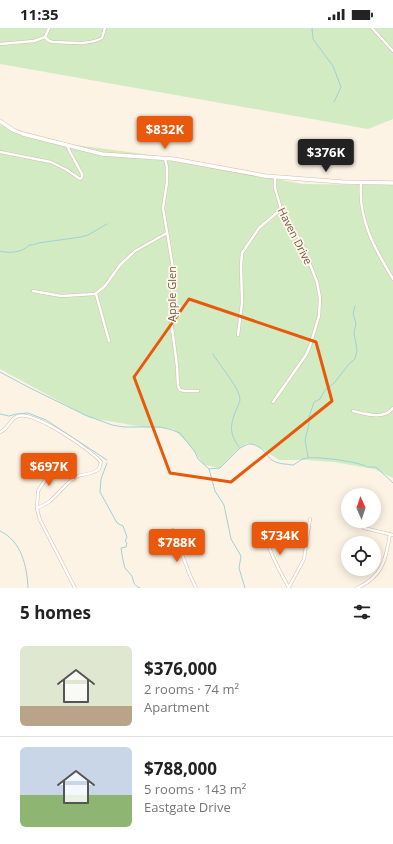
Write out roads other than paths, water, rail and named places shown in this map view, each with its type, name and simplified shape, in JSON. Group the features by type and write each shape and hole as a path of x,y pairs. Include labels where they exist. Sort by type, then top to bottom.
{"main road":[{"path":"0,121 13,130 23,134 68,146 115,156 165,158 189,161 274,177 361,183 393,183"}],"street":[{"path":"0,44 34,41 45,37 49,28"},
{"path":"45,37 49,41 53,42 96,41 102,38 105,28"},
{"path":"372,28 393,51"},
{"path":"0,152 45,160 67,170 76,178 80,179 82,176 68,146"},
{"name":"Apple Glen","path":"165,158 168,182 163,208 174,272 171,320 178,386 180,390 198,392"},
{"name":"Haven Drive","path":"273,402 306,355 314,336 320,307 319,290 305,251 295,231 280,210 274,177"},
{"path":"361,183 360,201 365,223 377,253 393,279"},
{"path":"238,335 242,303 242,252 259,228 280,210"},
{"path":"33,291 61,296 96,294 105,286 120,265 135,251 167,234"},
{"path":"96,294 108,341"},
{"path":"353,411 366,414 385,415 393,408"},
{"path":"0,432 5,430 11,421 16,417 23,416 33,418 60,431 101,462 99,469 95,472 79,476 68,483 48,503 40,507 38,510"},
{"path":"54,466 38,491 38,510 40,520 75,588"},
{"path":"289,587 304,559 310,519"},
{"path":"264,526 273,559 289,587"},
{"path":"357,588 367,584 378,574 384,562 391,534 364,528"},
{"path":"173,530 196,588"}],"waterway":[{"path":"312,28 313,39 333,66 341,87 334,102"},
{"path":"0,251 16,252 29,245 81,237 88,235 107,224"},
{"path":"308,457 305,440 309,417 314,402 320,399 325,390 334,383 355,359 357,350 354,333 356,323 353,314 355,306"},
{"path":"213,354 239,394 240,401 232,425 233,438 239,447"},
{"path":"0,372 85,415 112,425 124,427 161,427 180,433 195,452 198,459 209,469 220,468 240,448 251,444 261,448 270,459 278,463 293,465 305,458 319,458 356,463 367,467 376,467 393,483"},
{"path":"0,414 9,416 28,413 46,420 107,460"},
{"path":"107,463 101,479 100,492 117,523 123,526 127,537 125,541 127,543 126,547 121,548 124,566 132,576 135,584 140,588"},
{"path":"209,469 215,491 224,505 231,539 241,556 239,568 245,588"},
{"path":"0,531 14,541 22,555 25,563 28,588"}]}
